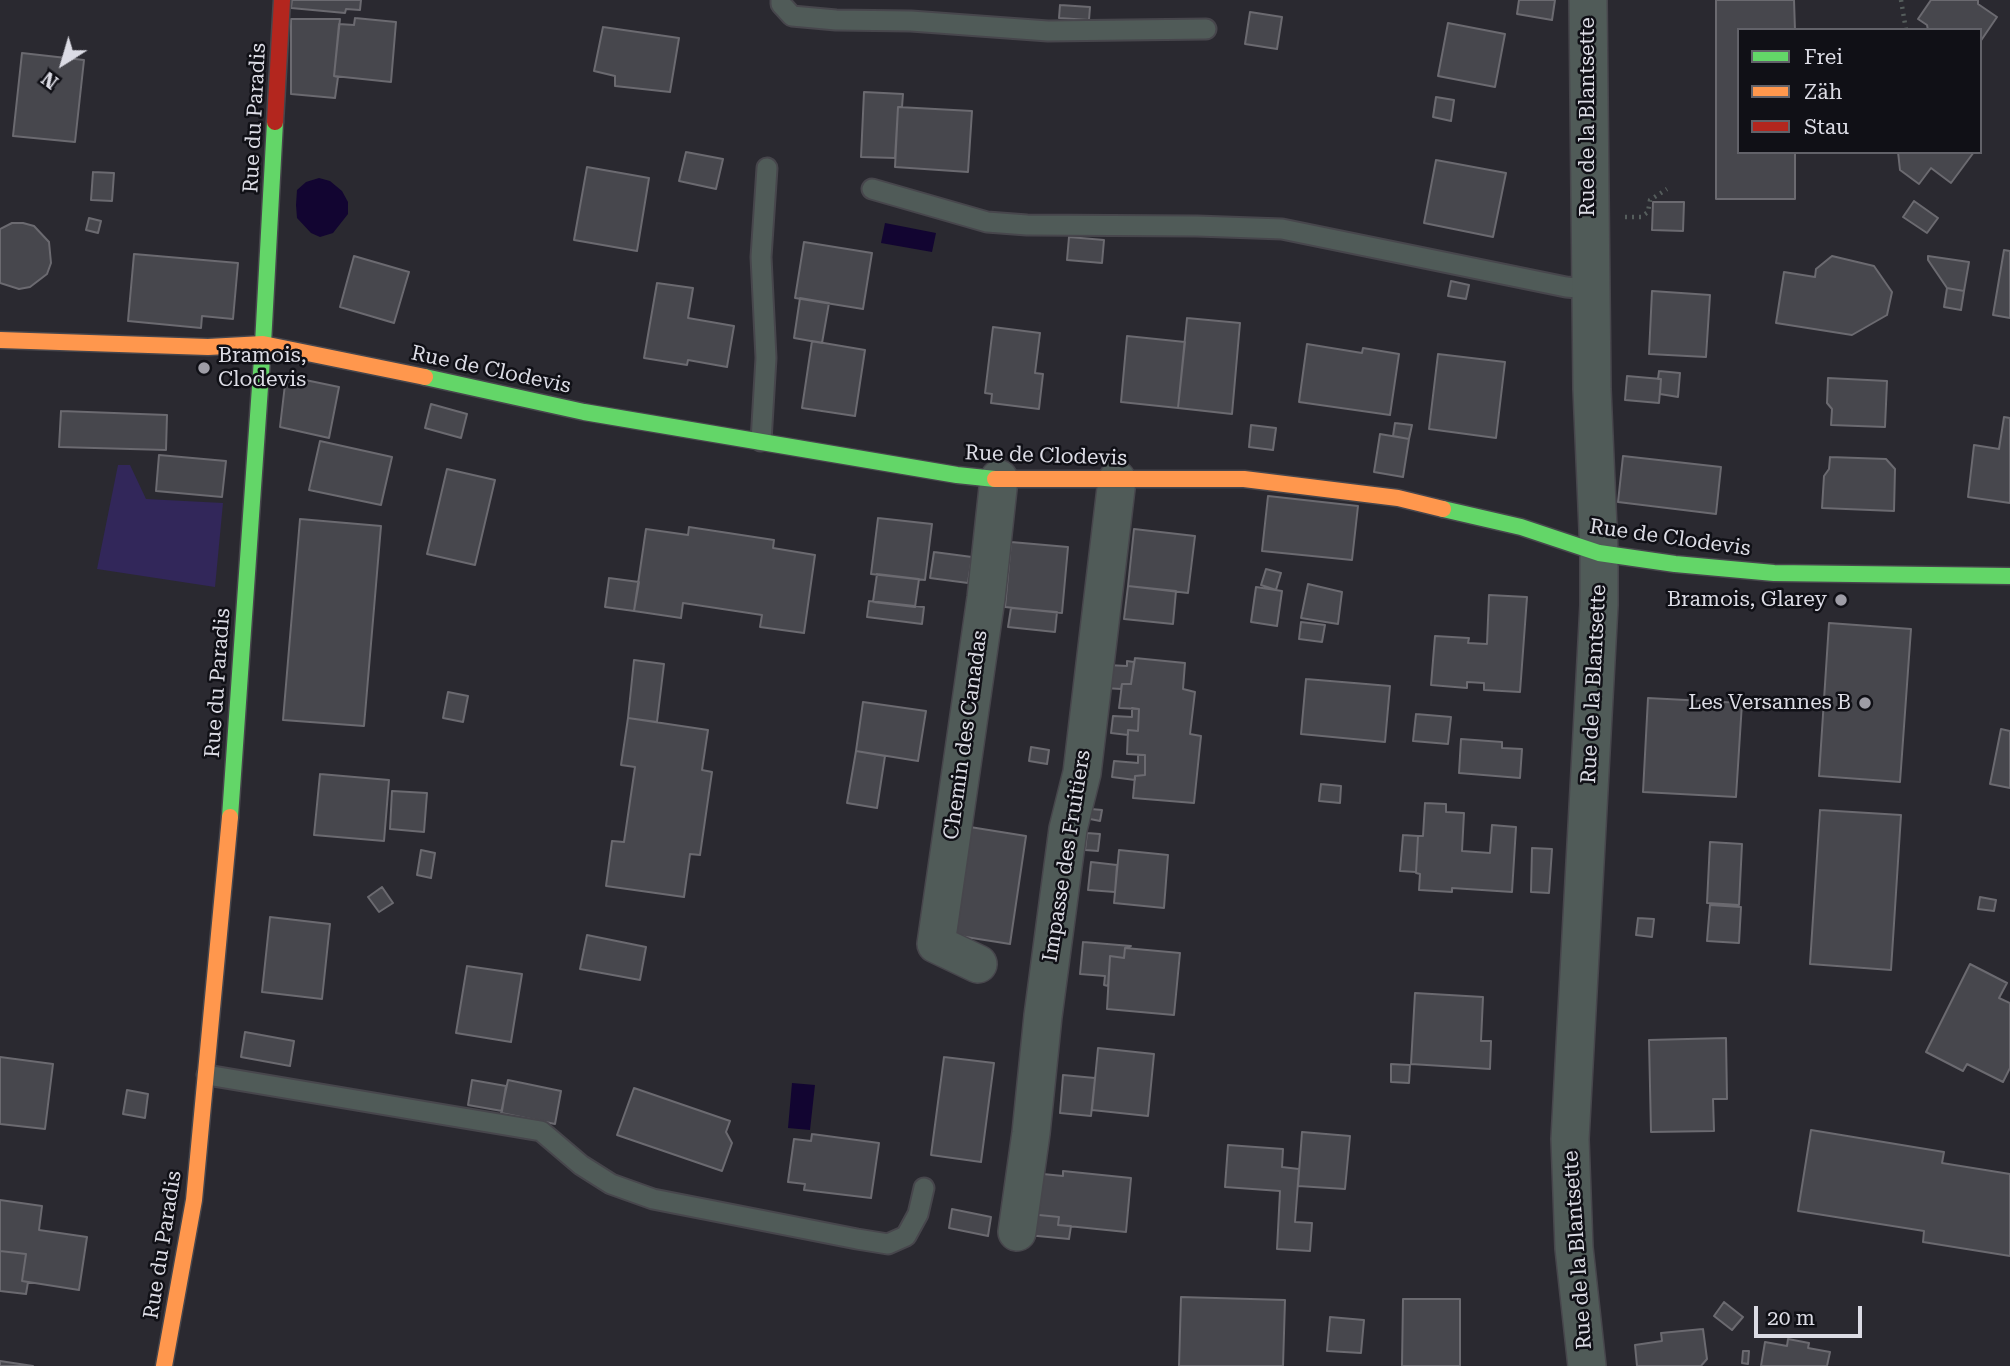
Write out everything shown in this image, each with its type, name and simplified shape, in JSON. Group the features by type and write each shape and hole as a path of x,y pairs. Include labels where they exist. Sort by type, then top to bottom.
{"street":[{"name":"Rue du Paradis","path":"164,1366 194,1200 229,832 263,344 282,0"},
{"name":"Rue de la Blantsette","path":"1587,1366 1574,1248 1570,1139 1600,605 1590,289 1588,0"},
{"name":"Rue de Clodevis","path":"0,340 208,347 263,344 584,412 957,475 999,480 1244,479 1398,498 1521,527 1599,553 1675,564 1842,576 2010,576"},
{"name":"Chemin des Canadas","path":"978,964 936,944 986,598 999,480"},
{"name":"Impasse des Fruitiers","path":"1017,1232 1031,1133 1042,1016 1068,829 1082,773 1117,480"}],"lane":[{"path":"781,0 781,4 792,16 835,20 911,21 1048,31 1206,29"},
{"path":"761,442 766,358 761,257 767,168"},
{"path":"872,190 987,222 1282,229 1566,287 1590,289"},
{"path":"207,1075 541,1131 581,1165 611,1184 653,1199 888,1244 906,1236 918,1214 924,1188"}],"path":[{"path":"1901,0 1906,28"},
{"path":"1589,217 1641,217 1648,212 1650,200 1667,189"}],"shaded area":[{"path":"319,178 330,181 342,191 348,202 348,214 333,233 320,237 311,233 297,218 296,205 297,190 306,182"},
{"path":"885,223 936,233 932,252 881,243"},
{"path":"118,465 130,465 146,499 223,503 215,587 97,569"},
{"path":"792,1083 815,1085 810,1130 788,1128"}],"building":[{"path":"292,0 361,0 360,10 346,9 345,13 291,8"},
{"path":"1519,0 1555,0 1552,20 1517,14"},
{"path":"1716,0 1794,0 1795,28 1737,28 1737,154 1795,154 1795,199 1716,199"},
{"path":"1931,0 1978,0 1978,4 1997,17 1982,39 1982,28 1928,28 1918,19"},
{"path":"1060,5 1090,7 1089,20 1059,18"},
{"path":"1250,12 1282,17 1277,49 1245,44"},
{"path":"355,18 396,22 391,82 334,76 339,24 354,25"},
{"path":"291,19 340,19 334,76 338,77 335,98 291,94"},
{"path":"1448,23 1505,34 1495,87 1438,76"},
{"path":"603,27 679,38 670,92 615,86 615,76 594,71"},
{"path":"22,53 84,60 75,142 13,136"},
{"path":"864,92 903,94 902,107 898,107 895,158 861,157"},
{"path":"1436,97 1454,100 1451,121 1433,117"},
{"path":"898,107 972,111 968,172 895,167"},
{"path":"686,152 723,159 716,189 679,181"},
{"path":"1898,154 1973,154 1951,183 1931,168 1919,184 1900,170"},
{"path":"1436,160 1506,173 1493,237 1424,223"},
{"path":"587,167 649,178 637,251 574,240"},
{"path":"93,172 114,173 112,201 91,200"},
{"path":"1914,201 1938,218 1927,233 1903,217"},
{"path":"1653,202 1684,202 1683,231 1652,230"},
{"path":"89,218 101,221 98,233 86,230"},
{"path":"12,223 34,226 49,242 51,263 47,274 30,287 19,289 0,283 0,229"},
{"path":"1069,237 1104,240 1102,263 1067,260"},
{"path":"804,242 872,253 863,309 795,298"},
{"path":"2004,250 2010,251 2010,318 1993,315"},
{"path":"134,254 238,263 233,319 202,316 201,328 128,321"},
{"path":"354,256 409,272 394,323 340,307"},
{"path":"1832,256 1874,266 1892,292 1887,315 1852,335 1776,323 1784,272 1815,277 1816,269"},
{"path":"1928,256 1969,262 1964,291 1947,288"},
{"path":"1451,281 1469,285 1466,299 1448,296"},
{"path":"657,283 693,288 688,318 734,326 727,367 688,360 687,365 644,358"},
{"path":"1947,288 1964,291 1961,310 1944,307"},
{"path":"1652,291 1710,295 1706,357 1649,354"},
{"path":"800,298 829,303 822,343 794,338"},
{"path":"1187,318 1240,323 1232,414 1178,408"},
{"path":"993,327 1040,333 1035,373 1043,374 1039,409 991,403 992,394 985,393"},
{"path":"1127,336 1185,342 1178,408 1121,402"},
{"path":"812,341 865,350 855,416 802,408"},
{"path":"1307,344 1362,353 1363,348 1399,354 1390,415 1299,402"},
{"path":"1438,354 1505,362 1496,438 1429,429"},
{"path":"1659,371 1680,373 1678,397 1660,394"},
{"path":"286,376 339,387 329,438 280,427"},
{"path":"1627,376 1661,379 1659,403 1625,400"},
{"path":"1828,378 1887,381 1885,427 1831,425 1832,409 1827,403"},
{"path":"431,404 467,414 461,438 425,428"},
{"path":"61,411 167,415 166,450 59,447"},
{"path":"2004,417 2010,418 2010,503 1968,497 1974,445 1999,449"},
{"path":"1395,423 1412,425 1409,439 1393,436"},
{"path":"1251,425 1276,428 1273,450 1249,447"},
{"path":"1380,434 1409,439 1403,477 1374,472"},
{"path":"320,441 392,457 381,505 309,490"},
{"path":"159,455 226,461 222,497 156,491"},
{"path":"1623,456 1721,467 1716,514 1618,502"},
{"path":"1830,457 1886,459 1895,469 1894,511 1822,508 1824,476 1829,469"},
{"path":"447,469 495,480 475,565 427,554"},
{"path":"1268,496 1358,506 1352,560 1262,551"},
{"path":"878,518 932,524 925,580 871,574"},
{"path":"300,519 381,526 364,726 283,720"},
{"path":"689,527 774,540 773,548 815,555 804,633 760,627 762,615 683,603 681,618 634,611 646,529 688,535"},
{"path":"1134,529 1195,536 1188,593 1128,586"},
{"path":"1011,542 1068,547 1062,613 1005,607"},
{"path":"934,552 972,557 968,583 930,578"},
{"path":"1266,569 1281,573 1276,590 1261,585"},
{"path":"877,574 919,579 915,607 873,602"},
{"path":"609,578 639,582 634,611 605,607"},
{"path":"1308,584 1342,592 1338,624 1301,618"},
{"path":"1128,586 1176,591 1173,624 1124,619"},
{"path":"1256,587 1282,591 1277,626 1251,622"},
{"path":"1489,595 1527,597 1520,692 1484,690 1484,683 1467,682 1467,688 1431,685 1435,636 1469,638 1468,643 1487,644"},
{"path":"869,601 924,607 922,624 867,617"},
{"path":"1011,608 1057,612 1055,632 1008,627"},
{"path":"1301,622 1325,625 1322,642 1299,639"},
{"name":"Les Versannes B","path":"1829,623 1911,629 1900,782 1819,776"},
{"path":"1135,658 1185,663 1183,689 1195,692 1190,734 1201,736 1194,803 1133,798 1135,776 1145,775 1145,755 1127,754 1128,730 1138,731 1139,709 1119,708 1122,684 1131,684"},
{"path":"634,660 664,664 657,722 628,718"},
{"path":"1127,661 1134,662 1131,684 1122,684 1121,689 1105,688 1107,665 1127,666"},
{"path":"1306,679 1390,686 1385,742 1301,734"},
{"path":"448,692 468,696 463,722 443,718"},
{"path":"1648,698 1742,703 1736,797 1643,792"},
{"path":"863,702 926,711 918,761 856,751"},
{"path":"1132,708 1139,709 1138,731 1128,730 1128,735 1111,733 1113,716 1132,717"},
{"path":"1416,714 1451,717 1448,744 1413,741"},
{"path":"628,718 708,730 702,770 712,772 700,855 690,854 684,897 606,886 612,841 624,842 635,767 621,765"},
{"path":"2001,729 2010,731 2010,788 1990,784"},
{"path":"1461,739 1502,742 1502,748 1522,749 1520,778 1459,773"},
{"path":"1031,747 1049,750 1047,764 1029,761"},
{"path":"856,751 885,756 877,808 847,803"},
{"path":"1138,755 1145,755 1145,775 1135,776 1135,780 1112,777 1114,761 1138,763"},
{"path":"320,774 389,780 384,841 314,835"},
{"path":"1321,784 1341,786 1340,803 1319,801"},
{"path":"392,791 427,793 424,832 390,829"},
{"path":"1425,803 1446,804 1446,812 1464,813 1462,851 1490,853 1492,825 1516,827 1512,892 1452,888 1452,892 1419,890 1420,874 1416,873 1418,836 1423,836"},
{"path":"1091,809 1102,810 1100,821 1090,819"},
{"path":"1820,810 1901,815 1891,970 1810,964"},
{"path":"970,827 1026,836 1010,944 953,935"},
{"path":"1087,833 1100,834 1098,851 1085,850"},
{"path":"1403,835 1418,836 1416,872 1400,871"},
{"path":"1710,842 1742,844 1739,905 1707,903"},
{"path":"1532,848 1552,849 1549,893 1531,892"},
{"path":"421,850 435,853 431,878 417,875"},
{"path":"1119,850 1168,855 1164,908 1114,903"},
{"path":"1091,862 1117,865 1115,892 1088,890"},
{"path":"382,887 393,903 379,912 368,897"},
{"path":"1980,897 1996,900 1994,911 1978,909"},
{"path":"1710,905 1741,907 1739,943 1707,941"},
{"path":"270,917 330,924 322,999 262,992"},
{"path":"1638,918 1654,919 1652,937 1636,935"},
{"path":"587,935 646,947 640,980 580,969"},
{"path":"1083,942 1131,946 1125,948 1124,958 1110,956 1108,986 1104,985 1105,976 1080,974"},
{"path":"1125,948 1180,953 1174,1015 1107,1009 1110,956 1124,958"},
{"path":"1970,964 2007,983 1999,998 2010,1003 2010,1068 2003,1082 1967,1064 1963,1071 1926,1052"},
{"path":"467,966 522,974 511,1042 456,1033"},
{"path":"1415,993 1483,997 1481,1041 1491,1041 1490,1069 1411,1064"},
{"path":"245,1032 294,1041 290,1066 241,1057"},
{"path":"1726,1038 1727,1099 1713,1099 1714,1131 1651,1132 1649,1040"},
{"path":"1098,1048 1154,1054 1148,1116 1092,1110"},
{"path":"0,1057 53,1064 45,1129 0,1124"},
{"path":"944,1057 994,1063 981,1162 931,1155"},
{"path":"1391,1064 1410,1065 1409,1083 1391,1082"},
{"path":"1063,1075 1095,1078 1091,1116 1060,1113"},
{"path":"472,1080 506,1086 502,1111 468,1105"},
{"path":"508,1080 561,1091 555,1124 501,1113"},
{"path":"634,1088 730,1121 726,1132 732,1143 722,1171 617,1135"},
{"path":"127,1090 148,1094 145,1118 123,1114"},
{"path":"1811,1130 1944,1152 1942,1163 2010,1174 2010,1256 1923,1242 1924,1231 1798,1211"},
{"path":"1302,1132 1350,1136 1345,1189 1298,1186"},
{"path":"812,1134 879,1143 871,1198 804,1190 805,1184 788,1182 794,1139 811,1141"},
{"path":"1228,1145 1283,1149 1282,1167 1299,1169 1295,1222 1312,1223 1310,1251 1277,1249 1280,1191 1225,1187"},
{"path":"1063,1171 1131,1178 1126,1232 1058,1225 1059,1217 1029,1214 1033,1173 1063,1176"},
{"path":"0,1200 42,1206 39,1230 87,1237 79,1290 22,1281 26,1254 0,1251"},
{"path":"952,1209 991,1217 988,1236 949,1228"},
{"path":"1029,1214 1059,1217 1058,1225 1071,1226 1069,1239 1027,1235"},
{"path":"0,1251 26,1254 22,1281 28,1282 26,1294 0,1291"},
{"path":"1181,1297 1285,1300 1283,1366 1179,1366"},
{"path":"1403,1299 1460,1299 1460,1366 1402,1366"},
{"path":"1724,1302 1743,1317 1732,1330 1714,1316"},
{"path":"1330,1317 1364,1320 1361,1353 1327,1351"},
{"path":"1703,1329 1707,1359 1701,1366 1637,1366 1635,1345 1662,1341 1661,1333"},
{"path":"1788,1339 1809,1343 1808,1348 1830,1352 1827,1366 1761,1366 1765,1342 1787,1346"},
{"path":"1743,1351 1749,1351 1748,1364 1742,1363"},
{"path":"0,1361 33,1366 0,1366"}],"traffic: fast":[{"path":"230,817 263,344 275,122"},
{"path":"425,377 584,412 957,475 995,479"},
{"path":"1443,509 1521,527 1599,553 1675,564 1774,573 2010,576"}],"traffic: slow":[{"path":"0,340 208,347 263,344 425,377"},
{"path":"995,479 1244,479 1398,498 1443,509"},
{"path":"164,1366 194,1200 230,817"}],"traffic: jam":[{"path":"275,122 282,0"}],"place":[{"name":"Bramois, Clodevis","path":"204,368"},
{"name":"Bramois, Glarey","path":"1841,600"},
{"name":"Les Versannes B","path":"1865,703"}]}
